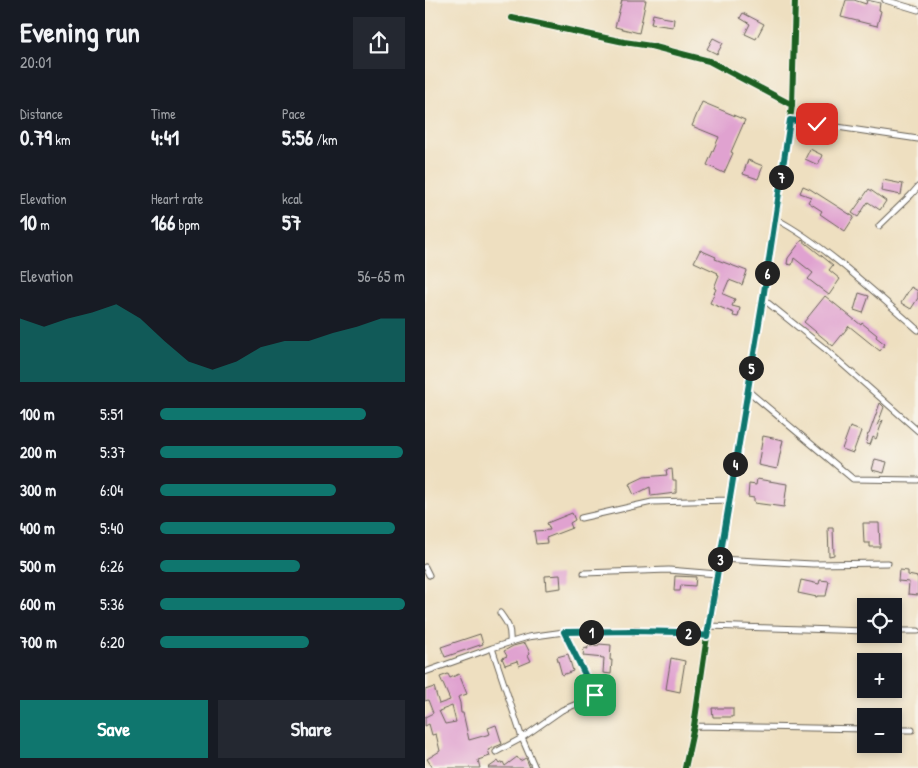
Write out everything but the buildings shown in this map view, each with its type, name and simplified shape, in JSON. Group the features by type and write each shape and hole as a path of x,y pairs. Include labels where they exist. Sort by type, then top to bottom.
{"street":[{"path":"685,768 694,726 708,626 776,219 792,105 795,0"},
{"path":"885,0 918,10"},
{"path":"511,18 651,46 709,61 792,105"},
{"path":"790,120 918,139"},
{"path":"879,226 918,186"},
{"path":"911,195 918,196"},
{"path":"776,219 794,228 820,247 918,330"},
{"path":"763,299 824,348 918,431"},
{"path":"747,390 853,479 918,480"},
{"path":"581,518 652,502 729,500"},
{"path":"720,559 813,564 888,563"},
{"path":"425,567 429,575"},
{"path":"585,573 669,570 717,574"},
{"path":"500,613 511,631 510,642"},
{"path":"708,626 857,631"},
{"path":"902,631 918,631"},
{"path":"425,672 510,642 528,637 564,632 678,632 707,636"},
{"path":"496,752 522,738 562,710 595,695 564,632"},
{"path":"492,648 522,738 535,768"},
{"path":"694,726 857,729"},
{"path":"902,730 913,730"}],"cycle path":[{"path":"685,768 694,726 707,636 776,219 792,105 795,0"},
{"path":"512,18 651,46 709,61 792,105"}],"route":[{"path":"595,695 564,632 678,632 707,636 776,219 790,120 817,124"}]}
